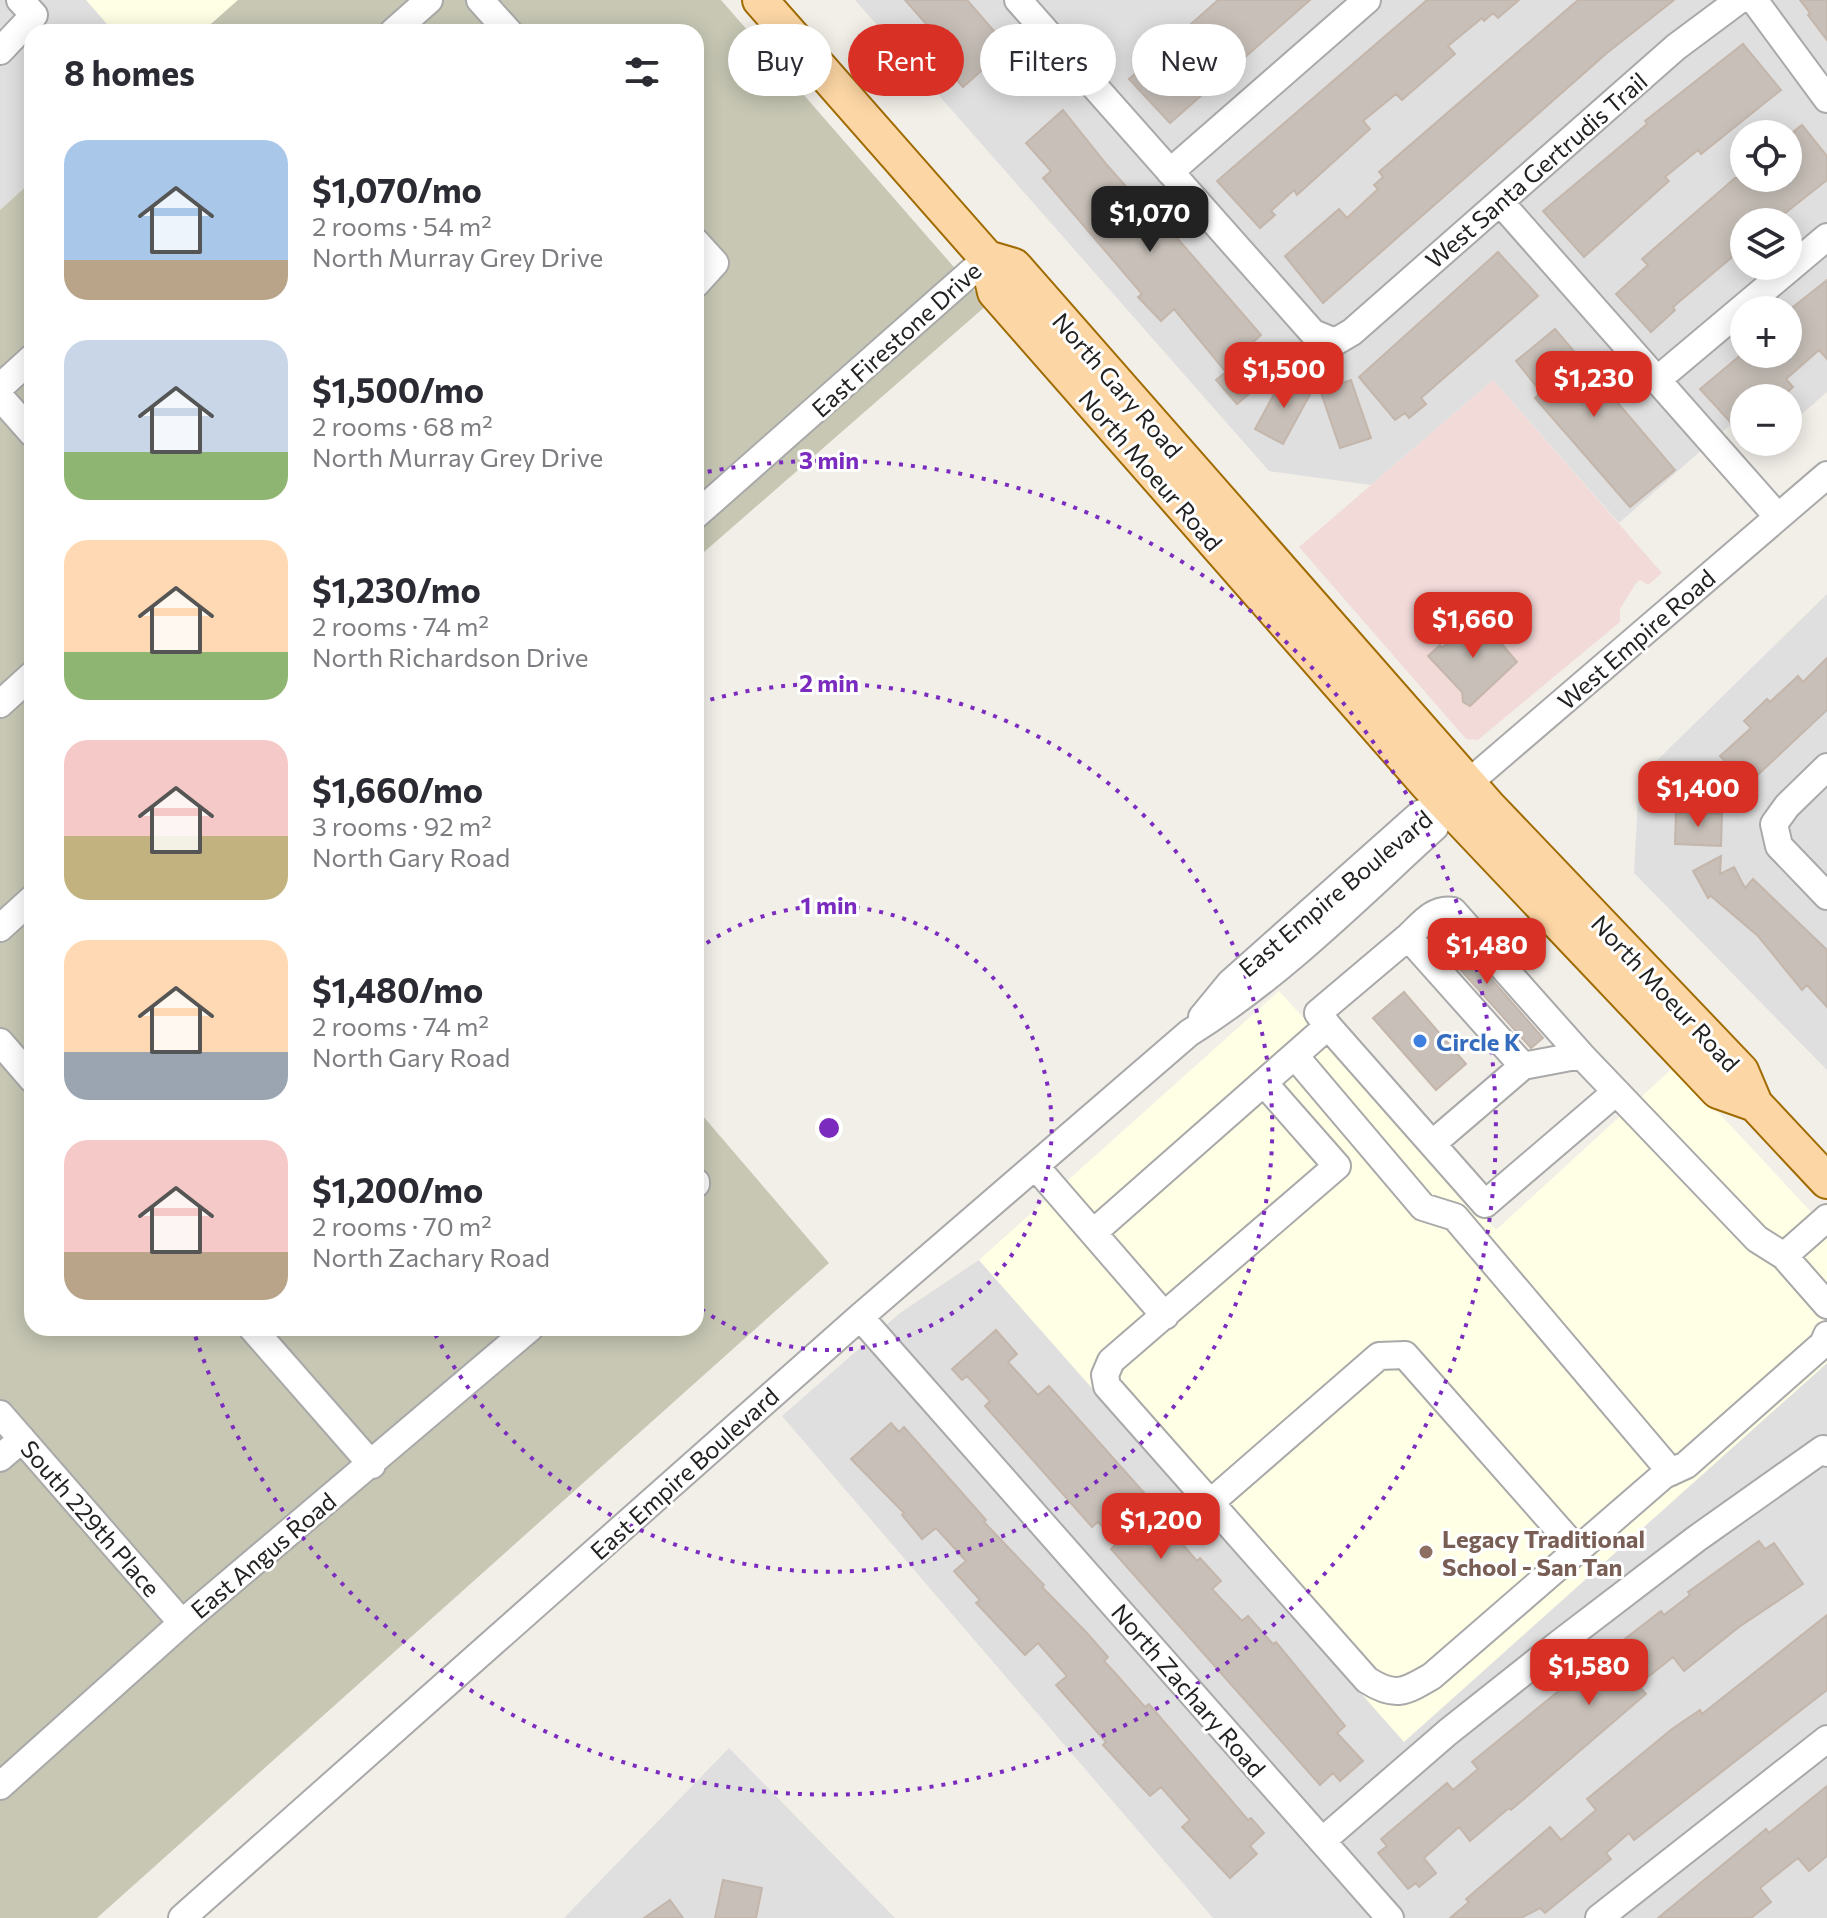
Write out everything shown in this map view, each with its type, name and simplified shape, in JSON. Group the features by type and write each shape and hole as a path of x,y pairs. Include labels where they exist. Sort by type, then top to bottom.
{"main road":[{"name":"North Gary Road","path":"760,0 987,258 1014,266 1456,793 1718,1091 1755,1104 1827,1181"},
{"name":"North Moeur Road","path":"987,258 995,292 1330,675"},
{"name":"North Gary Road","path":"1330,675 1456,793"}],"street":[{"path":"402,24 429,0"},
{"path":"480,0 502,24"},
{"path":"1018,0 1170,172 1367,0"},
{"name":"West Santa Gertrudis Trail","path":"1170,172 1313,333 1335,342 1352,332 1676,47 1739,0"},
{"path":"1754,0 1827,99"},
{"path":"0,51 27,8"},
{"path":"1500,202 1778,517"},
{"path":"1657,380 1827,237"},
{"path":"704,251 715,263 704,275"},
{"name":"East Firestone Drive","path":"704,508 987,258"},
{"path":"0,387 24,365"},
{"path":"0,397 24,424"},
{"name":"West Empire Road","path":"1456,793 1827,475"},
{"path":"0,704 24,682"},
{"path":"1827,767 1787,806 1774,824 1779,846 1827,896"},
{"name":"East Empire Boulevard","path":"182,1918 860,1317 1189,1033 1230,983 1420,814 1456,793"},
{"path":"0,928 24,906"},
{"path":"1616,1092 1485,1204 1318,1013 1434,914 1445,909 1453,911 1616,1092 1757,1239 1784,1256 1827,1305"},
{"path":"1408,937 1523,1066"},
{"path":"1094,1232 1328,1026"},
{"path":"0,1042 24,1070"},
{"path":"1432,1144 1523,1066 1581,1055"},
{"path":"1295,1056 1423,1207 1455,1217 1671,1472"},
{"path":"1264,1083 1337,1166 1111,1361 1105,1375 1107,1386 1367,1680 1386,1692 1409,1690 1432,1676 1577,1550 1671,1472 1686,1465 1823,1344 1827,1335"},
{"path":"1036,1167 1165,1316"},
{"path":"1784,1256 1827,1218"},
{"name":"North Zachary Road","path":"860,1317 1390,1918"},
{"path":"259,1336 372,1465"},
{"name":"East Angus Road","path":"0,1786 182,1623 521,1336"},
{"path":"1210,1503 1379,1356 1405,1355 1577,1550"},
{"name":"South 229th Place","path":"0,1414 182,1623"},
{"path":"0,1458 22,1439"},
{"path":"1322,1841 1448,1732 1548,1653 1696,1539 1825,1451"},
{"path":"1599,1918 1827,1739"}],"shaded area":[{"path":"0,0 238,0 211,24 24,24 24,188 0,210"},
{"path":"86,0 238,0 211,24 107,24"},
{"path":"238,0 721,0 742,24 728,24 728,96 805,96 987,305 704,552 704,24 211,24"},
{"path":"855,0 1827,0 1827,392 1802,414 1802,384 1730,384 1730,427 1619,523 1493,380 1371,485 1269,471 939,96 964,96 964,24 876,24"},
{"path":"24,188 24,1336 704,1336 704,1117 829,1263 97,1918 0,1918 0,210"},
{"path":"1493,380 1662,573 1648,585 1640,580 1636,583 1620,609 1620,622 1478,740 1466,739 1299,547"},
{"path":"1827,594 1827,1070 1634,873 1639,778"},
{"name":"Legacy Traditional School - San Tan","path":"1279,991 1496,1230 1675,1066 1827,1229 1827,1363 1404,1742 979,1260"},
{"path":"979,1260 1404,1741 1827,1363 1827,1918 1213,1918 782,1416 900,1313"},
{"path":"729,1748 895,1918 564,1918"}],"building":[{"path":"905,0 967,0 988,24 980,24 980,72 964,86 964,24 926,24"},
{"path":"1218,0 1310,0 1246,56 1246,24 1191,24"},
{"path":"1427,0 1519,0 1498,18 1493,13 1484,21 1482,18 1448,46 1455,54 1402,100 1396,94 1363,121 1370,129 1297,195 1294,190 1271,211 1275,215 1260,228 1217,181"},
{"path":"1578,0 1674,0 1607,53 1323,303 1285,256 1339,209 1347,218 1378,189 1374,185 1383,177 1379,172"},
{"path":"1800,0 1827,0 1827,40 1808,15 1810,13"},
{"path":"1743,44 1781,90 1744,120 1730,120 1730,131 1701,154 1698,150 1665,177 1669,181 1584,257 1543,211 1647,124 1645,121"},
{"path":"1145,96 1201,96 1170,123"},
{"path":"1063,110 1136,198 1140,195 1261,335 1251,344 1275,372 1237,404 1216,380 1226,372 1174,309 1161,321 1138,297 1142,294 1043,178 1051,171 1026,143"},
{"path":"1802,125 1827,156 1827,180 1792,208 1730,208 1730,259 1673,307 1675,310 1651,332 1616,294 1648,265 1642,259 1730,182 1730,192 1802,192"},
{"path":"1498,252 1538,296 1421,398 1426,404 1409,418 1405,413 1395,420 1359,377"},
{"path":"1827,280 1827,359 1819,350 1802,365 1802,300"},
{"path":"1555,329 1675,470 1630,507 1535,398 1541,392 1516,361"},
{"path":"1730,364 1730,368 1799,368 1786,379 1790,384 1730,384 1730,422 1700,389"},
{"path":"1284,376 1312,391 1283,444 1255,429"},
{"path":"1351,380 1371,438 1340,448 1320,390"},
{"path":"1476,614 1517,662 1470,706 1463,702 1462,692 1428,656 1440,645 1442,648"},
{"path":"1827,658 1827,710 1747,785 1720,756 1751,728 1744,721 1767,699 1770,702 1798,676 1803,682"},
{"path":"1676,812 1722,814 1721,846 1675,844"},
{"path":"1721,856 1720,874 1734,867 1745,888 1753,879 1827,950 1827,1007 1807,985 1802,990 1758,936 1711,896 1708,898 1693,871"},
{"name":"Circle K","path":"1446,927 1543,1038 1531,1048 1431,937"},
{"name":"Circle K","path":"1404,992 1466,1064 1436,1090 1373,1018"},
{"path":"996,1330 1017,1354 1008,1362 1038,1395 1049,1386 1146,1495 1137,1503 1167,1536 1172,1532 1197,1561 1200,1558 1221,1581 1212,1589 1242,1621 1248,1616 1273,1644 1276,1642 1345,1726 1337,1733 1363,1761 1340,1781 1333,1773 1320,1785 1111,1549 1117,1543 1098,1522 1092,1527 985,1406 990,1401 967,1376 962,1380 952,1369"},
{"path":"891,1423 899,1432 904,1427 986,1520 984,1522 1108,1657 1104,1661 1145,1707 1149,1704 1248,1820 1251,1818 1264,1833 1250,1846 1257,1854 1230,1878 1182,1827 1190,1820 1161,1787 1150,1796 1103,1745 1106,1742 1056,1685 1067,1676 1038,1643 1025,1655 976,1603 980,1600 954,1571 966,1561 936,1528 922,1539 902,1515 904,1513 851,1459"},
{"path":"1759,1541 1765,1549 1774,1543 1803,1584 1739,1627 1684,1671 1673,1657 1638,1685 1646,1694 1511,1810 1509,1808 1470,1841 1459,1827 1424,1858 1436,1873 1419,1887 1416,1883 1408,1889 1378,1853 1387,1846 1381,1839 1447,1783 1453,1790 1478,1769 1472,1762 1577,1676 1661,1611 1664,1615 1690,1595 1688,1592"},
{"path":"1827,1615 1827,1690 1634,1840 1629,1833 1606,1853 1611,1859 1545,1913 1540,1908 1521,1918 1450,1918 1469,1902 1466,1899 1550,1827 1561,1840 1596,1810 1587,1799 1672,1729 1700,1710 1702,1714"},
{"path":"1827,1786 1827,1856 1809,1871 1798,1858 1760,1888 1771,1902 1751,1918 1658,1918 1766,1829 1769,1833"},
{"path":"723,1880 762,1888 756,1918 715,1918"},
{"path":"670,1900 683,1918 644,1918"}],"place":[{"name":"Circle K","path":"1420,1041"},
{"name":"Legacy Traditional School - San Tan","path":"1426,1552"}]}
